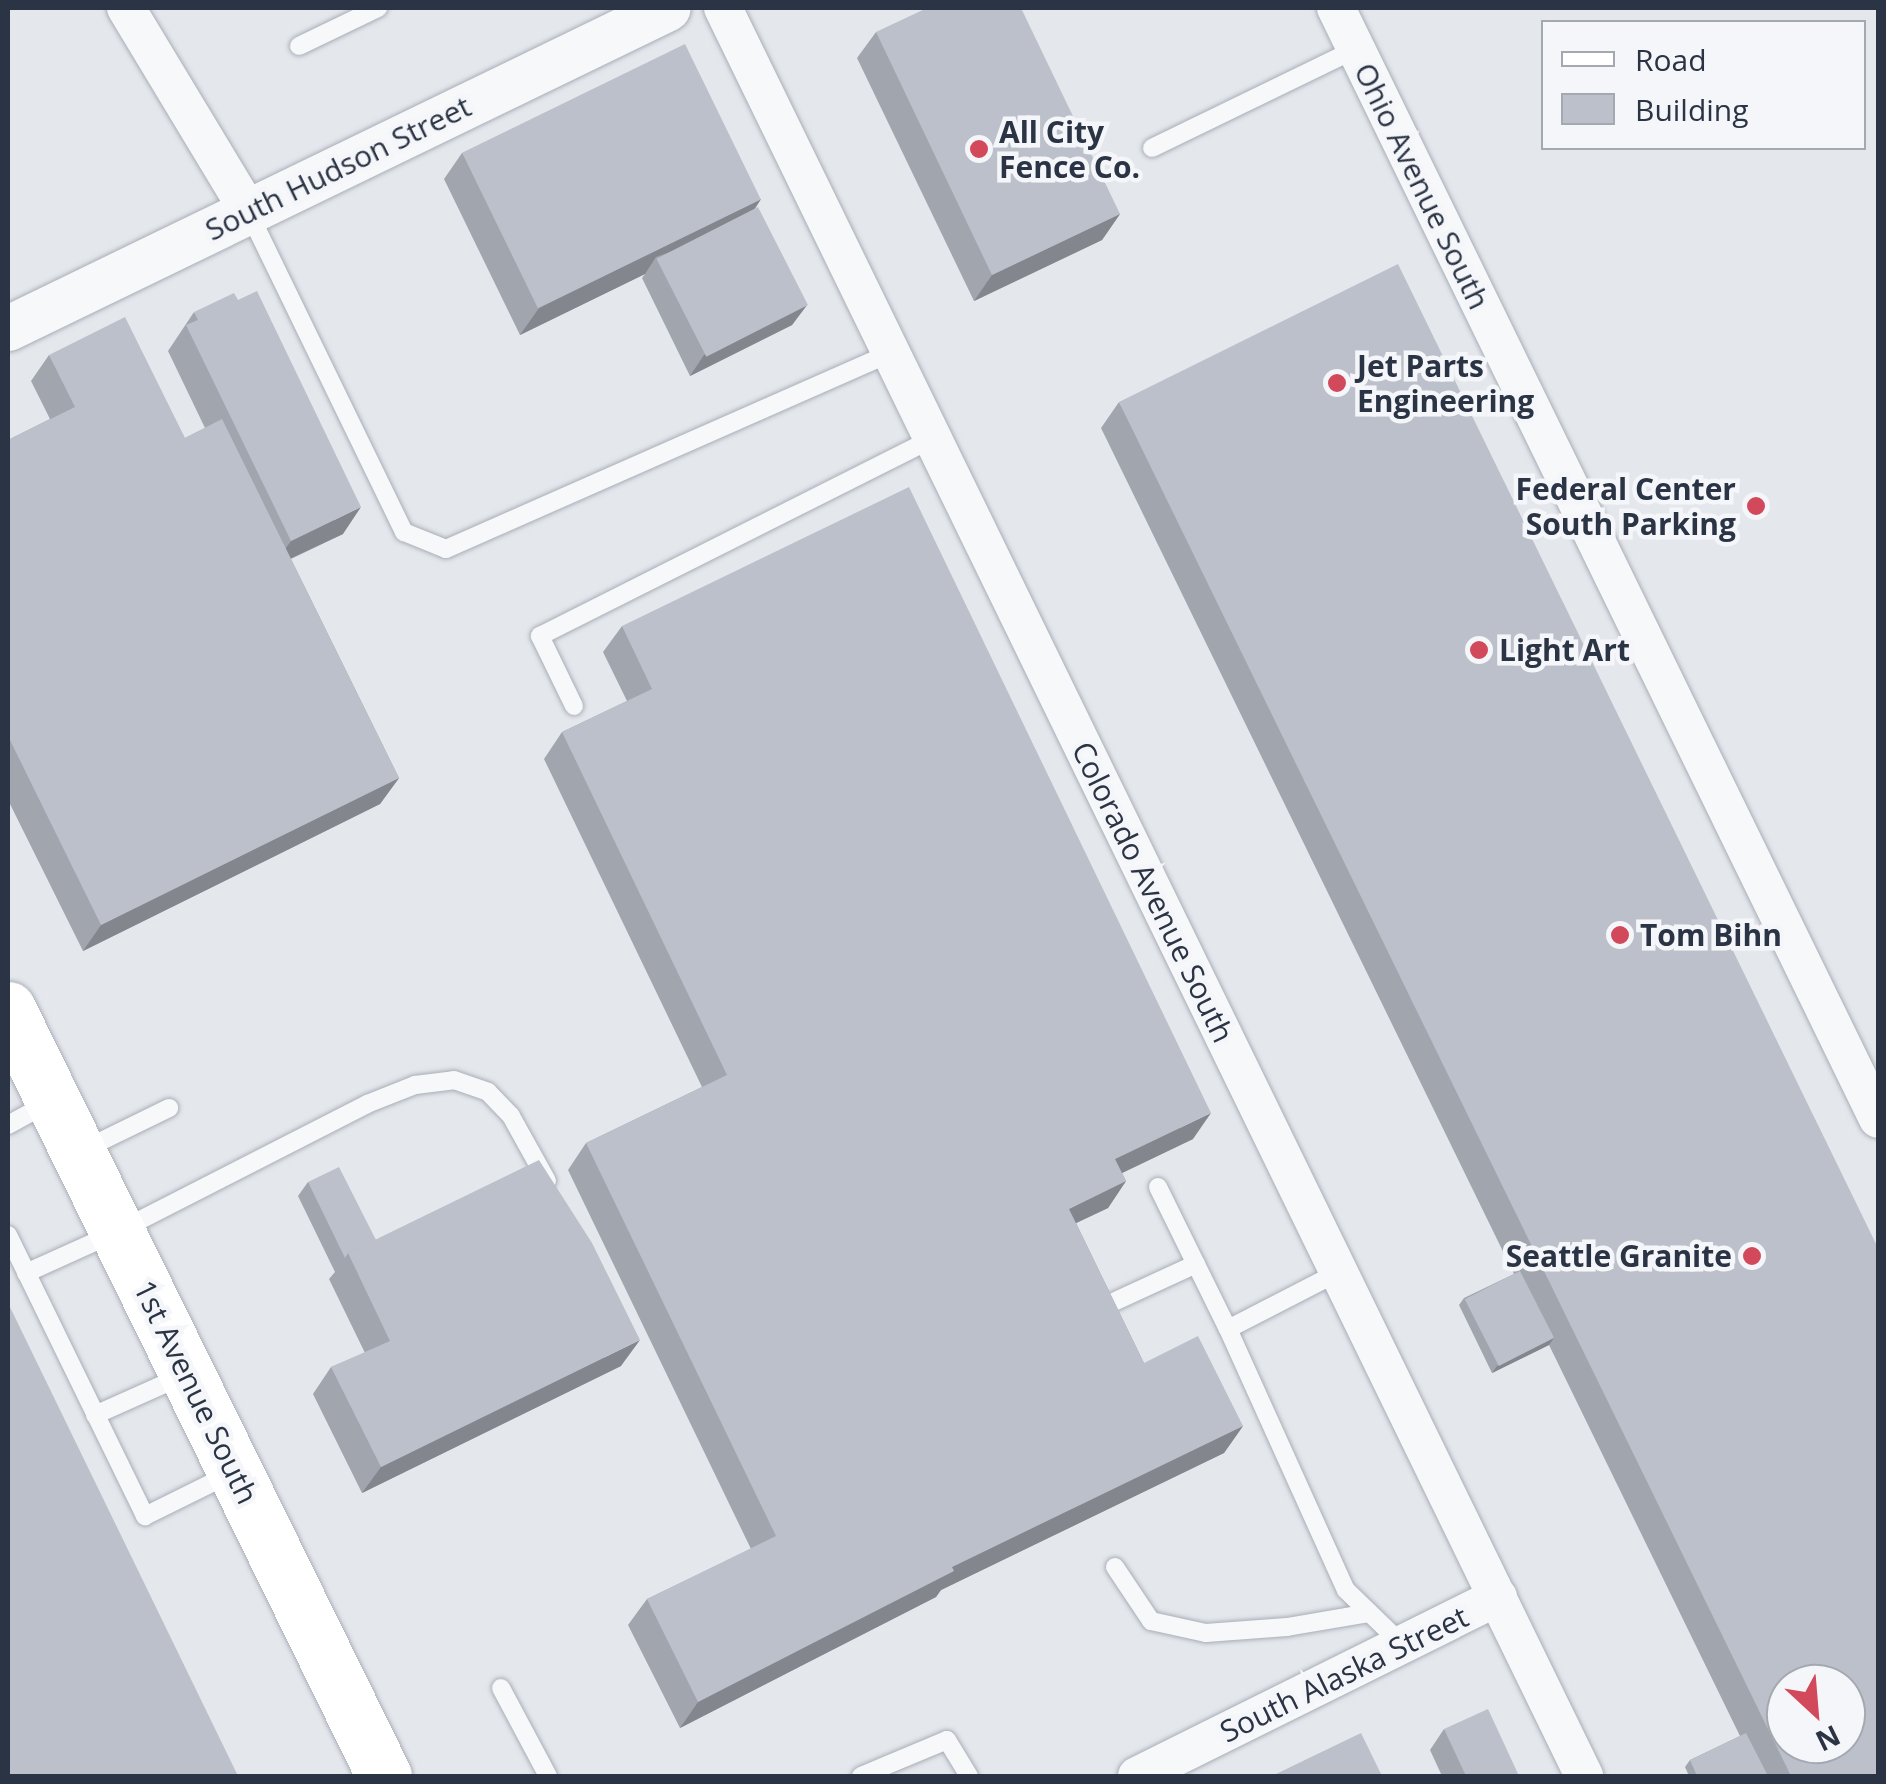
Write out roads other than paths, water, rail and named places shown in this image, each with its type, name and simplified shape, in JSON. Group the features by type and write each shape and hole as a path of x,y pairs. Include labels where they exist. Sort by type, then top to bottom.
{"main road":[{"name":"1st Avenue South","path":"8,1008 30,1113 78,1152 384,1776"}],"street":[{"path":"126,8 248,212"},
{"name":"South Hudson Street","path":"8,328 668,8"},
{"name":"Colorado Avenue South","path":"724,8 1584,1776"},
{"name":"Ohio Avenue South","path":"1336,8 1878,1119"},
{"name":"South Alaska Street","path":"1137,1776 1498,1597"}],"lane":[{"path":"300,46 378,8"},
{"path":"1152,148 1356,49"},
{"path":"248,212 404,532 446,549 889,354"},
{"path":"574,706 540,636 931,440"},
{"path":"26,1273 117,1232 367,1104 415,1085 454,1080 488,1092 511,1116 547,1182"},
{"path":"78,1152 170,1108"},
{"path":"1158,1187 1228,1329 1346,1590 1403,1645"},
{"path":"8,1235 144,1516 235,1472"},
{"path":"1107,1305 1196,1264"},
{"path":"1228,1329 1339,1272"},
{"path":"95,1415 187,1374"},
{"path":"1115,1567 1151,1621 1206,1633 1287,1627 1370,1613"},
{"path":"500,1688 548,1776"},
{"path":"861,1776 947,1740 968,1776"}],"place":[{"name":"All City Fence Co.","path":"979,149"},
{"name":"Jet Parts Engineering","path":"1337,383"},
{"name":"Federal Center South Parking","path":"1756,506"},
{"name":"Light Art","path":"1479,650"},
{"name":"Tom Bihn","path":"1620,935"},
{"name":"Seattle Granite","path":"1752,1256"}]}
